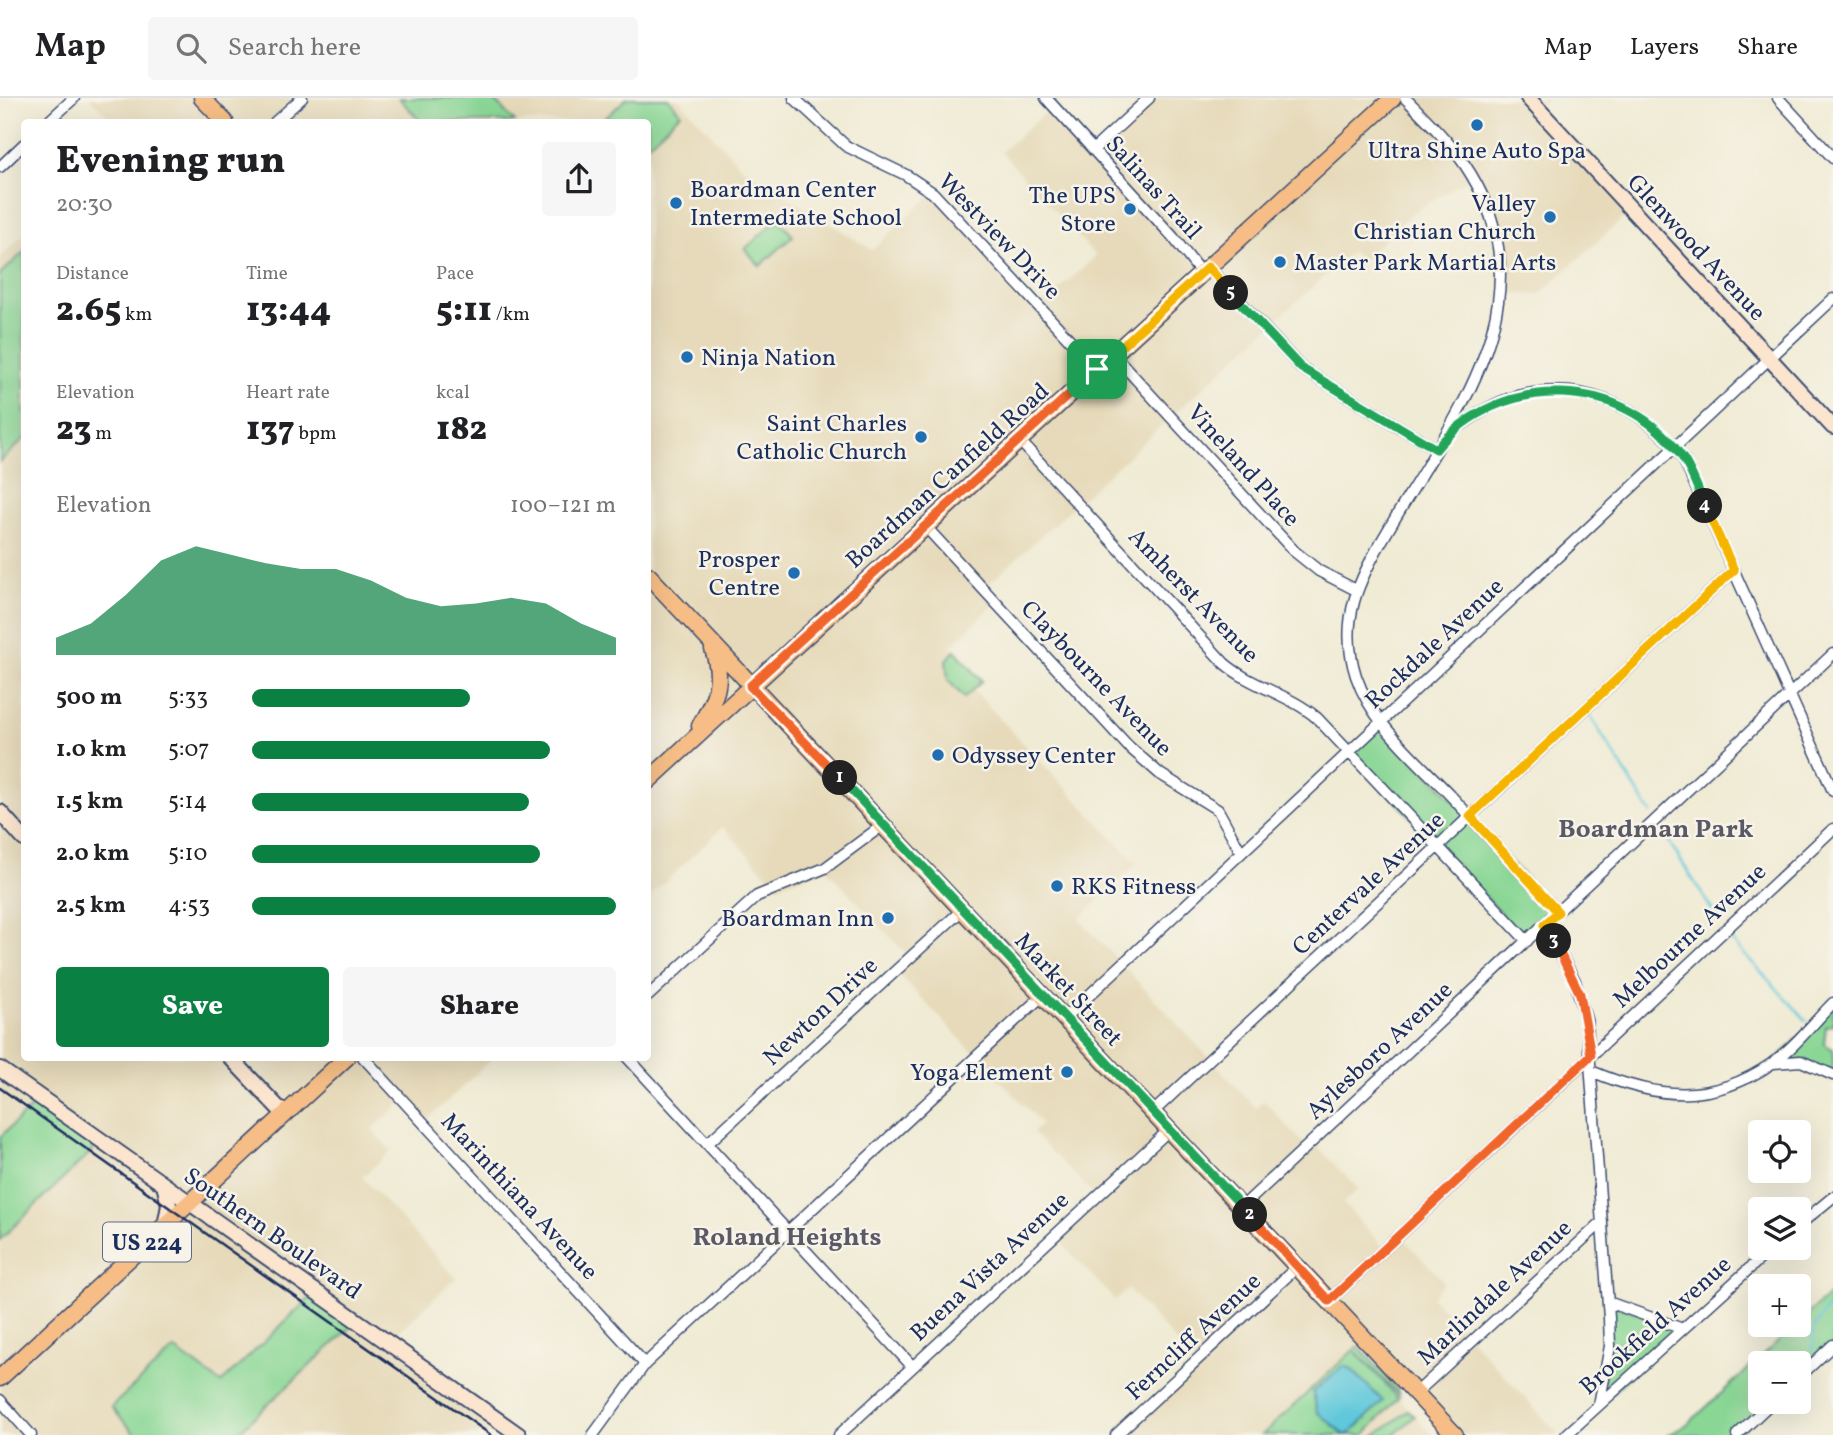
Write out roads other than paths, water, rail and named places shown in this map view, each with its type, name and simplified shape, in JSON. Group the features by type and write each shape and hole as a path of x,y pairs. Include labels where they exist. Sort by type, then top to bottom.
{"main road":[{"path":"202,98 222,119"},
{"name":"Boardman Canfield Road","path":"685,746 1393,98"},
{"name":"Market Street","path":"651,578 1455,1435"},
{"path":"651,778 685,746 718,692 719,674 710,643"},
{"name":"US 224","path":"0,1378 342,1061"}],"street":[{"path":"51,119 74,98"},
{"path":"278,119 302,98"},
{"name":"Westview Drive","path":"794,98 846,146 906,175 933,193 1097,369"},
{"name":"Salinas Trail","path":"1046,98 1204,270 1301,368 1436,449"},
{"path":"1093,150 1149,98"},
{"path":"1405,98 1451,147 1474,181 1490,218 1499,257 1499,298 1493,337 1482,367 1447,435 1436,449 1356,590 1350,629 1352,661 1362,692 1381,722 1558,912 1833,654"},
{"name":"Glenwood Avenue","path":"1528,98 1833,427"},
{"path":"1778,98 1833,158"},
{"path":"0,167 21,147"},
{"name":"Rockdale Avenue","path":"1065,1018 1833,299"},
{"name":"Vineland Place","path":"1113,354 1294,551 1319,571 1356,590"},
{"path":"1447,435 1495,405 1521,396 1559,391 1588,394 1617,404 1648,422 1684,460 1833,791"},
{"name":"Amherst Avenue","path":"1019,440 1224,663 1251,683 1306,708 1527,941"},
{"name":"Claybourne Avenue","path":"925,526 1128,747 1160,774 1218,810 1241,852"},
{"name":"Centervale Avenue","path":"1153,1112 1734,570"},
{"path":"0,813 21,836"},
{"path":"651,993 757,897 825,869 883,825"},
{"name":"Melbourne Avenue","path":"1329,1301 1833,829"},
{"name":"Newton Drive","path":"708,1144 962,910"},
{"name":"Aylesboro Avenue","path":"1242,1207 1558,912"},
{"path":"1544,925 1567,962 1580,994 1591,1055 1610,1346 1598,1405"},
{"path":"593,1435 645,1364 1043,995"},
{"path":"1591,1071 1640,1090 1692,1094 1727,1086 1773,1063 1833,1003"},
{"path":"1792,1044 1801,1060"},
{"path":"1773,1063 1801,1060 1833,1075"},
{"path":"234,1061 285,1115"},
{"name":"Marinthiana Avenue","path":"367,1061 645,1364"},
{"path":"631,1061 912,1366"},
{"name":"Southern Boulevard","path":"0,1069 519,1435"},
{"name":"Buena Vista Avenue","path":"839,1435 1169,1130"},
{"path":"164,1185 170,1207 165,1226"},
{"path":"1811,1215 1833,1197"},
{"name":"Marlindale Avenue","path":"1416,1392 1602,1222"},
{"name":"Brookfield Avenue","path":"1566,1435 1680,1328 1758,1260"},
{"name":"Ferncliff Avenue","path":"1116,1435 1297,1267"},
{"path":"1608,1303 1680,1328"},
{"path":"1811,1366 1833,1345"},
{"path":"0,1400 31,1435"},
{"path":"1737,1435 1759,1414"}],"water":[{"path":"1343,1366 1350,1368 1383,1401 1352,1432 1345,1435 1317,1412 1313,1392"}],"waterway":[{"path":"1590,716 1651,813"},
{"path":"1661,829 1719,921"},
{"path":"1731,940 1806,1020"},
{"path":"1813,1350 1814,1328 1833,1299"}],"railway":[{"path":"0,1088 491,1435"}],"place":[{"name":"Ultra Shine Auto Spa","path":"1477,125"},
{"name":"Boardman Center Intermediate School","path":"676,203"},
{"name":"The UPS Store","path":"1130,209"},
{"name":"Valley Christian Church","path":"1550,217"},
{"name":"Master Park Martial Arts","path":"1280,262"},
{"name":"Ninja Nation","path":"687,357"},
{"name":"Saint Charles Catholic Church","path":"921,437"},
{"name":"Prosper Centre","path":"794,573"},
{"name":"Odyssey Center","path":"938,755"},
{"name":"RKS Fitness","path":"1057,886"},
{"name":"Boardman Inn","path":"888,918"},
{"name":"Yoga Element","path":"1067,1072"}],"district":[{"name":"Boardman Park","path":"1656,828"},
{"name":"Roland Heights","path":"787,1236"}]}
